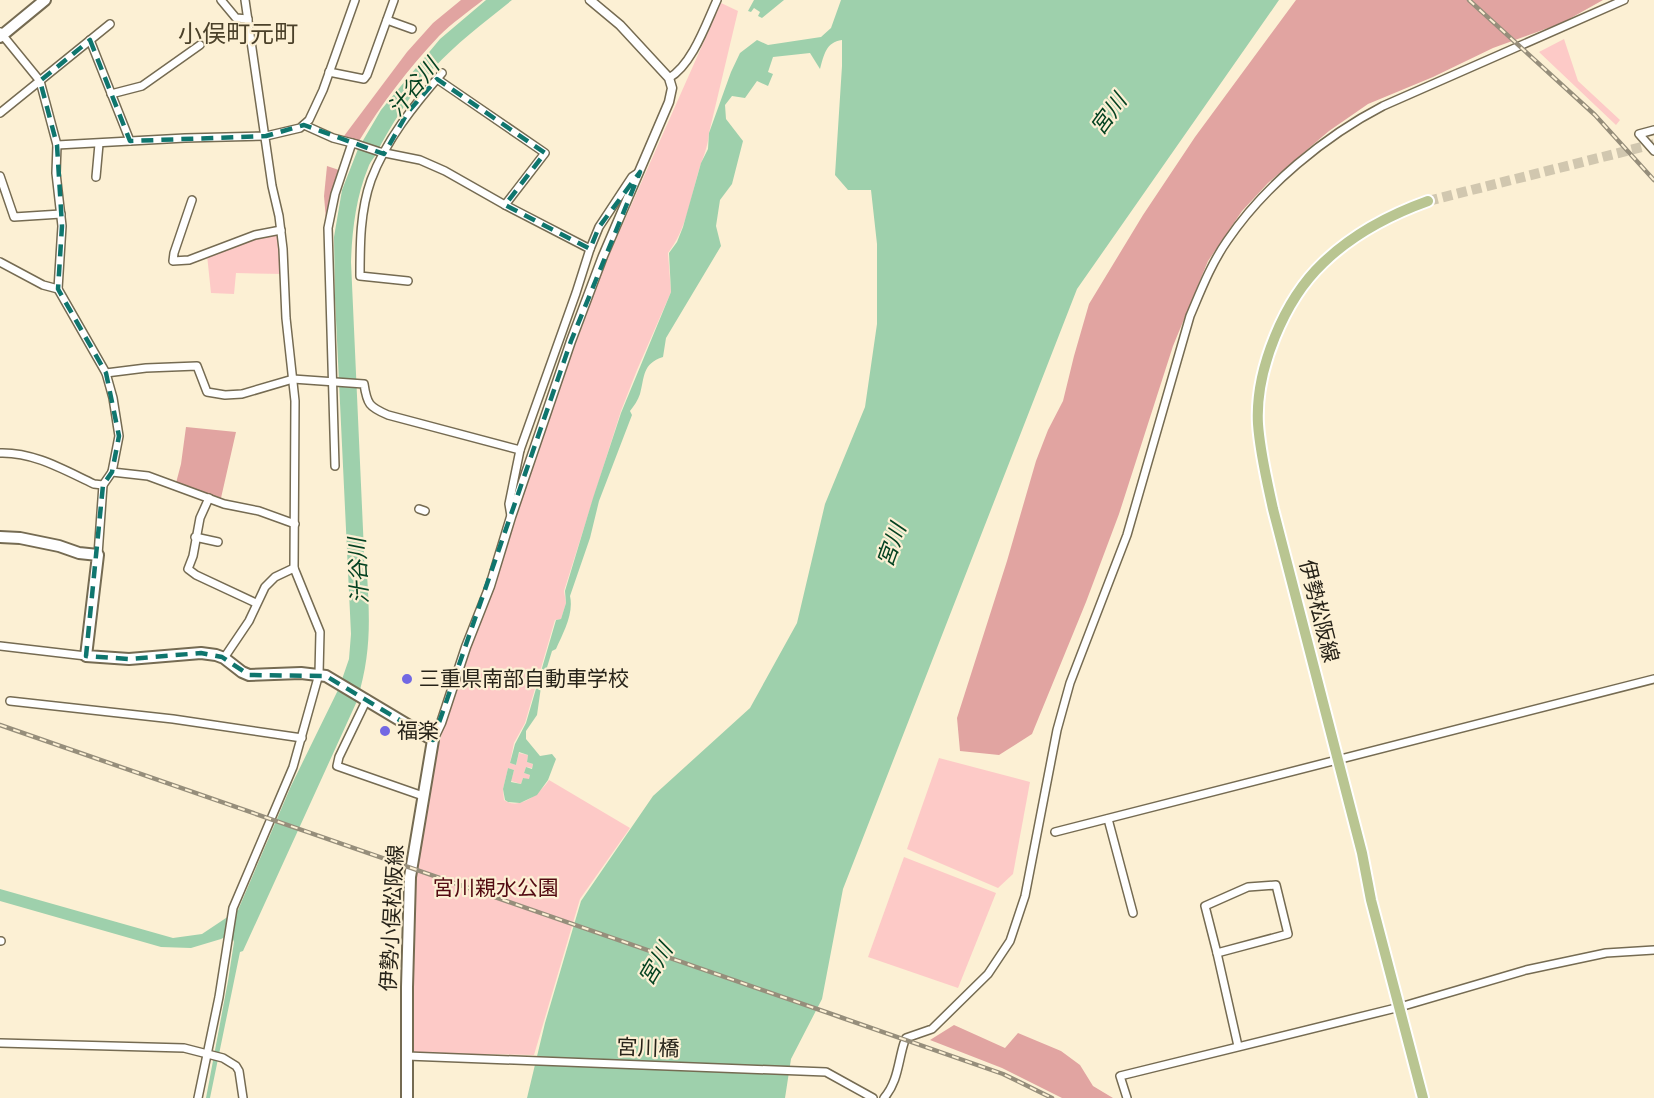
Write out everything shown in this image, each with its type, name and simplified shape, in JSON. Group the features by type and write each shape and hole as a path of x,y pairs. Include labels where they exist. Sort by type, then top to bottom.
{"main road":[{"path":"1,34 45,0"},
{"name":"伊勢松阪線","path":"1424,1098 1276,521 1261,454 1258,423 1263,378 1269,351 1290,307 1322,264 1369,227 1397,212 1428,201"},
{"path":"0,537 20,538 59,546 79,554 98,555 86,656 129,659 201,653 224,658 249,675 319,674 335,680 433,740"},
{"name":"伊勢小俣松阪線","path":"407,1098 410,877 433,740"}],"street":[{"path":"221,0 237,18 248,19"},
{"path":"198,1098 219,997 233,908 293,767 319,674 321,644 320,632 294,568 293,379 286,318 281,230 272,186 245,0"},
{"path":"57,145 266,136 291,131 304,125 323,90 355,0"},
{"path":"329,72 364,79 394,0"},
{"path":"433,740 490,586 511,517 603,256 669,102 672,88 669,78 620,25 590,0"},
{"path":"669,78 679,72 699,39 717,0"},
{"path":"884,1098 899,1070 905,1040 932,1029 988,974 1010,941 1025,896 1057,730 1070,683 1127,535 1191,316 1205,281 1227,241 1259,201 1307,155 1360,118 1624,0"},
{"path":"387,20 412,29"},
{"path":"0,113 110,24"},
{"path":"1,34 40,81 57,145 56,173 62,226 58,289 105,373 113,398 119,436 112,472 103,485 98,555"},
{"path":"90,40 130,141"},
{"path":"111,94 142,86 200,45"},
{"path":"408,281 360,276 360,238 366,196 382,153 408,112 440,76 545,153 505,205"},
{"path":"304,125 333,138 382,153 420,160 445,171 590,249"},
{"path":"1654,130 1639,134 1654,151"},
{"path":"335,466 328,228 335,194 354,143"},
{"path":"96,177 99,144"},
{"path":"511,517 508,504 520,450 590,249 599,227 632,177 640,172"},
{"path":"0,176 14,217 61,213"},
{"path":"192,200 173,261 189,260 255,235 281,230"},
{"path":"0,262 43,285 58,289"},
{"path":"105,373 146,368 197,366 207,392 225,395 242,394 293,379 359,383 364,384 366,398 372,408 388,415 520,450"},
{"path":"0,453 23,454 43,460 94,484 103,485"},
{"path":"112,472 148,477 224,504 259,511 295,524"},
{"path":"209,498 195,537 193,556 188,569 256,603"},
{"path":"195,537 218,542"},
{"path":"224,658 249,621 265,587 275,577 294,568"},
{"path":"0,646 86,656"},
{"path":"1055,832 1654,679"},
{"path":"366,698 337,766 423,796"},
{"path":"10,702 173,718 302,738"},
{"path":"1108,819 1133,913"},
{"path":"1217,953 1288,934 1276,885 1248,887 1205,906 1238,1046"},
{"path":"1127,1098 1120,1076 1400,1007 1526,970 1606,953 1654,950"},
{"path":"0,1043 183,1048 223,1058 237,1066 243,1098"},
{"name":"宮川橋","path":"407,1056 826,1072 871,1096"}],"highlighted area":[{"path":"90,40 130,141 266,136 304,125 384,154 408,112 437,79 545,153 505,205 590,249 599,227 640,172 571,341 433,740 326,676 249,675 222,657 201,653 129,659 86,656 103,485 112,472 119,436 106,373 58,289 62,226 57,145 40,81"}],"green space":[{"name":"宮川親水公園","path":"721,3 738,11 706,149 690,205 679,235 668,253 671,292 621,411 564,591 566,603 561,619 555,620 525,723 514,743 510,763 516,765 519,753 528,755 527,762 533,764 532,768 526,767 524,773 530,775 529,780 523,778 521,784 511,781 514,770 508,768 503,789 504,800 510,803 523,802 535,795 549,780 630,828 580,899 534,1055 407,1053 411,868 423,796 511,517 606,262"},
{"path":"1564,39 1578,81 1620,120 1616,125 1539,52"},
{"path":"281,230 284,274 236,273 234,294 211,293 207,255 227,245"},
{"path":"939,758 1030,782 1013,874 998,888 907,849"},
{"path":"904,857 996,893 958,988 868,957"}],"shaded area":[{"path":"461,0 483,0 449,27 428,48 386,100 359,141 344,136 407,52 433,23"},
{"path":"1296,0 1603,0 1562,23 1493,48 1433,77 1368,104 1329,131 1268,183 1242,211 1208,261 1173,346 1119,514 1032,734 999,755 960,751 957,718 1036,461 1063,401 1089,304 1143,215 1195,137"},
{"path":"327,166 339,170 326,220 324,196"},
{"path":"186,427 236,432 221,498 176,483"},
{"path":"954,1025 1005,1048 1018,1033 1061,1051 1080,1065 1093,1086 1113,1098 1062,1098 1002,1068 930,1040"}],"water":[{"name":"汁谷川","path":"486,0 512,0 442,59 416,89 387,133 370,164 360,191 351,262 365,574 367,574 369,608 365,668 357,701 243,951 240,952 210,1098 206,1098 234,942 231,934 191,948 161,947 0,901 0,889 173,938 202,934 238,910 291,786 339,688 349,659 351,634 334,237 342,190 358,149 381,110 440,39"},
{"path":"754,0 784,0 762,18 758,16 760,12 754,8 751,12 748,11"},
{"name":"宮川","path":"841,0 1279,0 1077,289 843,889 822,999 791,1059 785,1098 527,1098 545,1023 581,901 653,796 750,708 797,623 825,504 865,407 877,324 877,244 871,190 848,190 835,175 842,40 829,46 820,69 810,53 773,57 768,72 773,74 768,86 757,81 745,98 732,96 725,105 726,119 743,141 732,184 720,200 716,226 721,246 666,338 663,357 651,363 646,371 640,394 630,411 632,415 599,501 590,538 570,596 567,623 556,649 552,651 541,687 537,715 526,731 526,739 540,756 552,754 556,759 548,780 537,795 520,803 505,800 503,789 508,768 514,770 511,782 521,784 523,778 529,779 530,775 524,773 526,767 532,769 533,764 527,762 528,755 519,752 516,765 510,763 515,744 526,723 556,620 561,619 566,603 565,591 621,413 671,292 669,253 677,242 683,227 701,163 708,149 709,133 731,72 740,53 757,40 768,45 821,37 831,28"}],"tunnel":[{"path":"1428,201 1654,144"}],"railway":[{"path":"1469,0 1595,115 1654,180"},
{"path":"0,725 1003,1074 1052,1098"}],"place":[{"name":"三重県南部自動車学校","path":"407,679"},
{"name":"福楽","path":"385,731"}],"district":[{"name":"小俣町元町","path":"238,33"}]}
